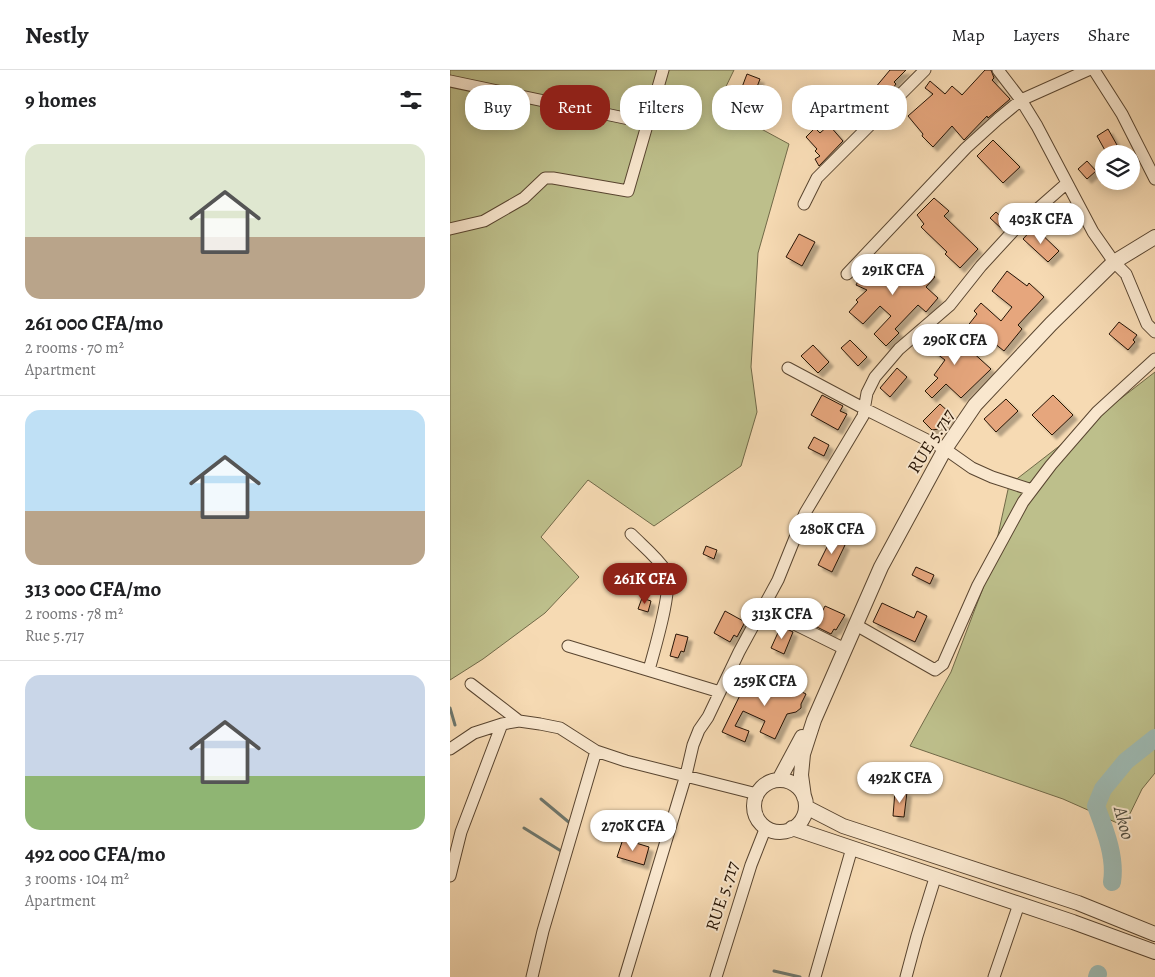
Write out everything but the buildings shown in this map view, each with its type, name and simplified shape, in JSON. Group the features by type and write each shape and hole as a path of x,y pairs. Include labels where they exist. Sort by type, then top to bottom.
{"street":[{"path":"659,85 663,70"},
{"path":"804,204 817,178 925,70"},
{"path":"998,70 1022,100 1093,232 1114,262 1126,274 1147,324 1155,332"},
{"path":"847,274 966,148 1022,100 1088,70"},
{"path":"1094,70 1122,114 1155,179"},
{"path":"450,81 620,117"},
{"path":"450,228 484,220 524,198 545,178 628,192 646,130"},
{"path":"626,977 686,775 693,745 699,730 708,717 762,608 778,580 806,513 862,416 867,393 875,377 899,349 950,305 981,266 1016,228 1066,183"},
{"name":"RUE 5.717","path":"805,802 801,775 803,754 814,720 880,567 945,449 975,406 992,386 1114,262 1155,237"},
{"path":"856,625 935,670 943,664 978,585 1023,502 1051,465 1097,412 1155,359"},
{"path":"788,368 945,449 972,468 992,477 1032,490"},
{"path":"631,534 667,573 669,588 649,670"},
{"path":"762,608 845,649"},
{"path":"568,646 720,692"},
{"path":"471,684 519,721"},
{"name":"RUE 5.717","path":"779,780 800,741 814,720"},
{"path":"450,749 474,733 519,721 560,728 596,751 626,761 757,794"},
{"path":"450,876 461,832 502,724"},
{"path":"532,977 543,931 596,751"},
{"path":"779,780 794,784 800,790 805,802 804,815 799,822 792,828 779,831 766,827 760,822 754,809 757,794 766,784 779,780"},
{"path":"805,802 843,826 1078,904 1155,934"},
{"name":"RUE 5.717","path":"716,977 766,827"},
{"path":"792,828 936,875 1155,952"},
{"path":"815,977 852,848"},
{"path":"906,977 936,875"},
{"path":"994,977 1019,904"}],"green space":[{"path":"450,70 734,70 727,85 712,85 712,130 763,130 789,144 758,253 751,367 757,412 741,466 654,526 588,480 541,537 579,577 545,613 483,659 450,680"},
{"path":"1155,372 1155,773 1142,789 1124,826 1063,799 910,746 951,672 991,567 1009,485"}],"waterway":[{"path":"450,708 455,725"},
{"name":"Akoo","path":"1112,882 1111,853 1096,806 1103,789 1126,761 1155,738"},
{"path":"541,799 571,824"},
{"path":"524,828 561,851"},
{"path":"774,971 800,977"}]}
